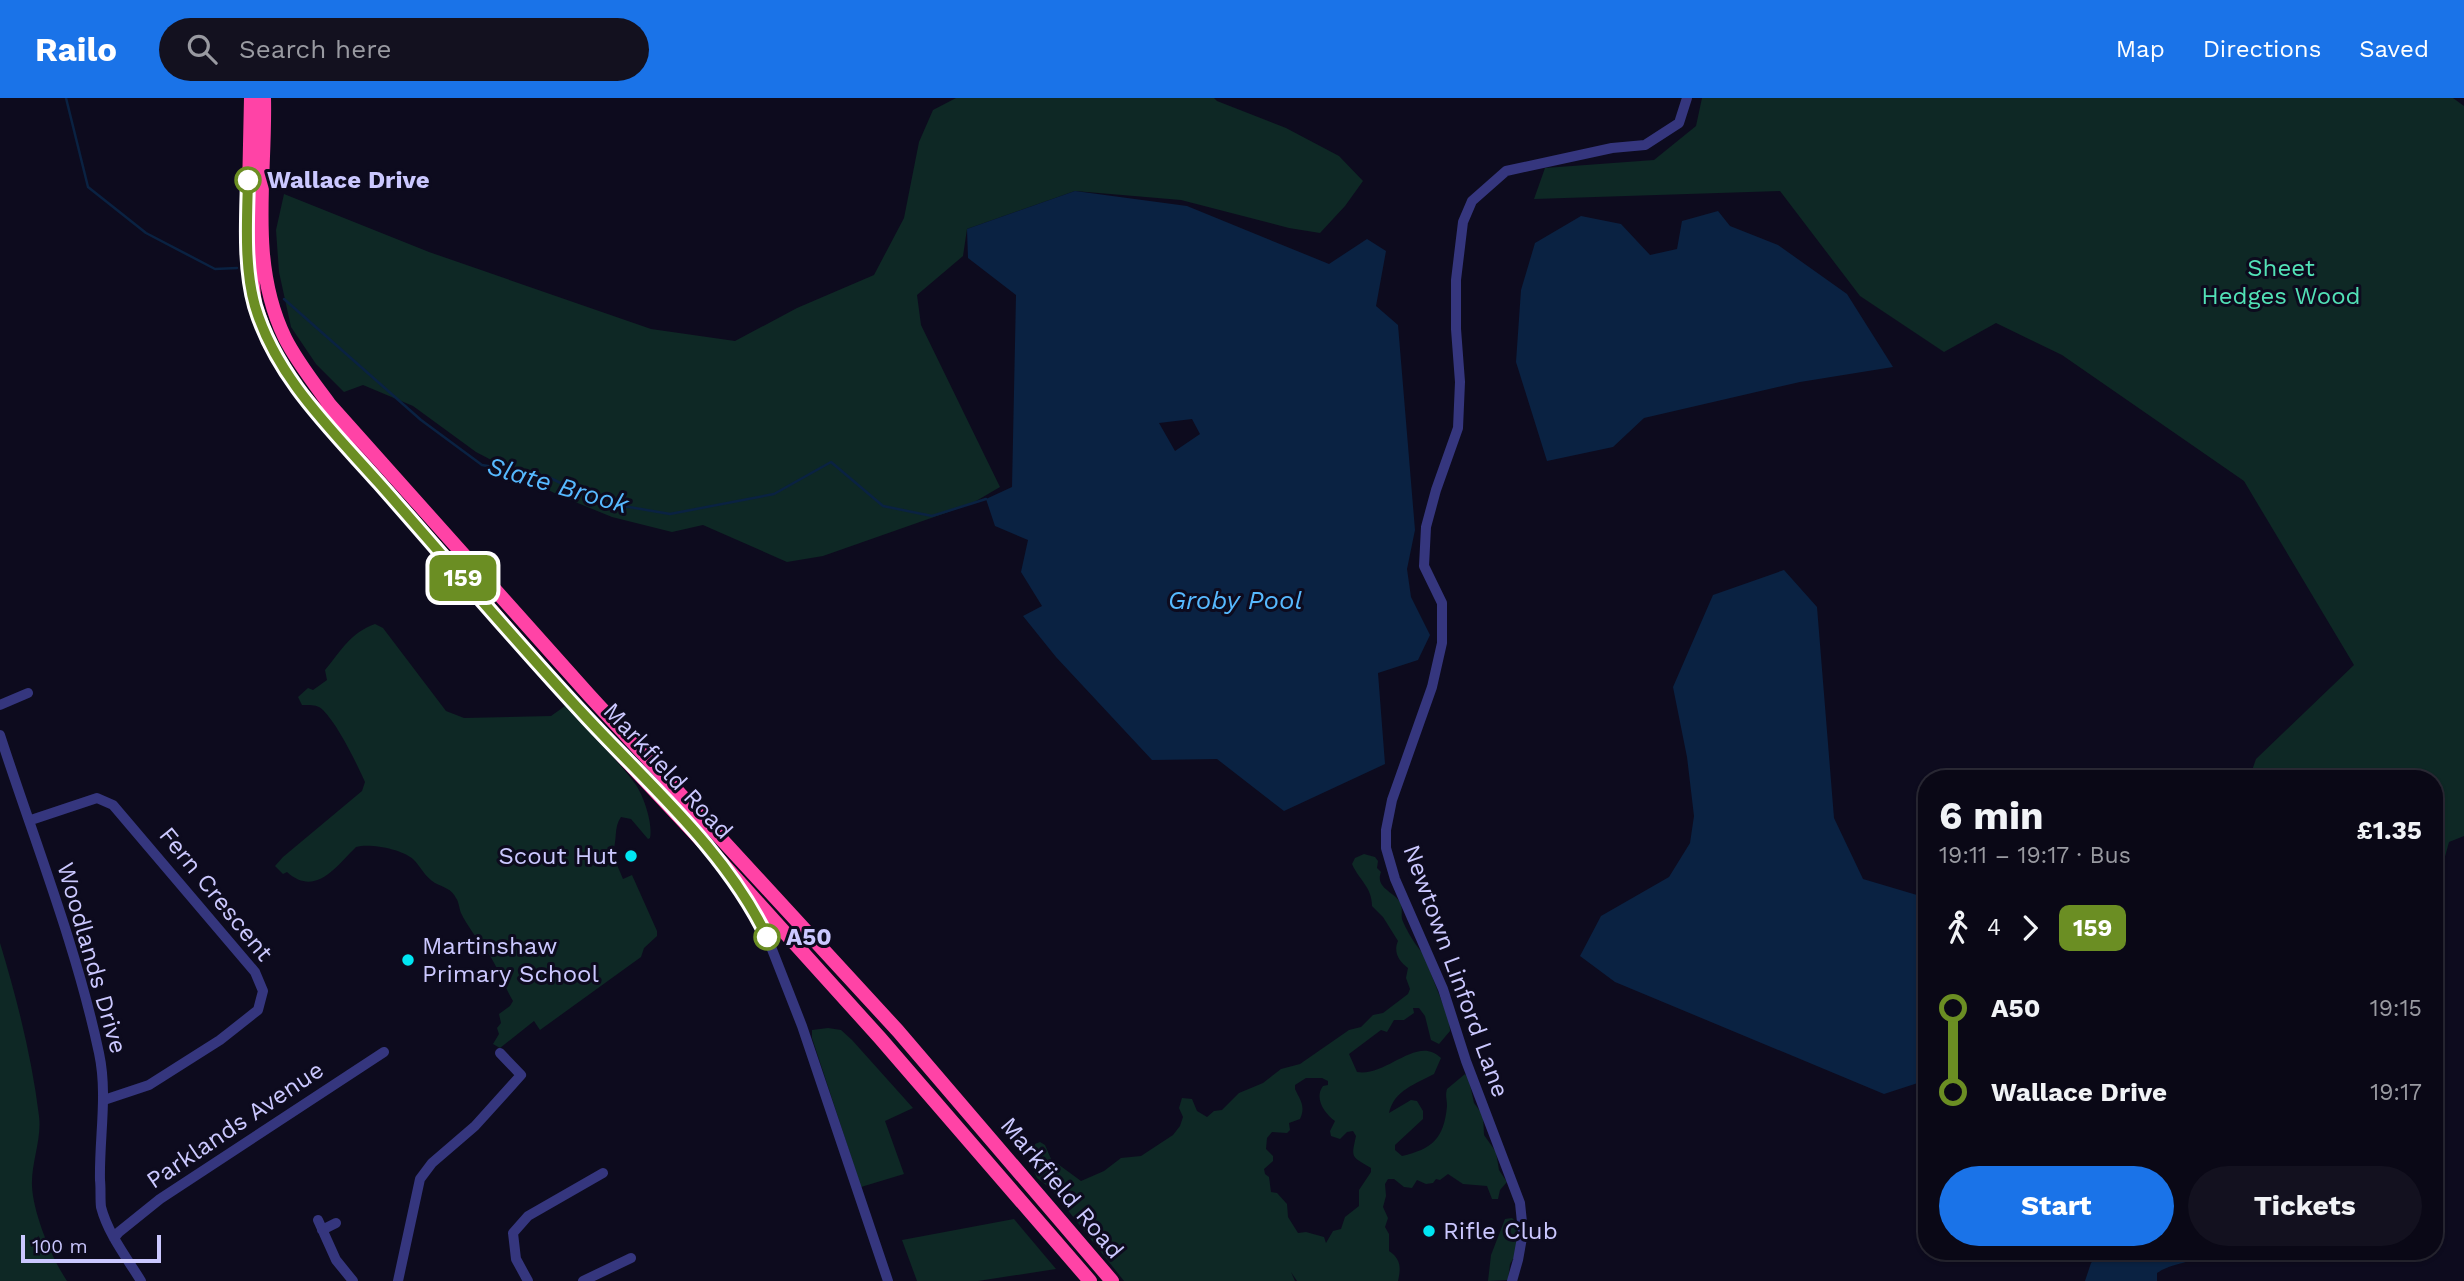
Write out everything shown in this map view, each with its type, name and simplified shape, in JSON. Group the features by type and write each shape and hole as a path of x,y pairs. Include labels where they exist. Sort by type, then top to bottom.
{"highway":[{"name":"Markfield Road","path":"251,98 248,201 250,272 255,305 270,345 297,388 578,709 714,853 998,1172 1090,1281"},
{"name":"Markfield Road","path":"264,98 260,236 271,297 284,337 305,371 330,405 589,695 898,1031 1112,1281"},
{"path":"714,853 766,934"}],"street":[{"name":"Newtown Linford Lane","path":"1512,1281 1523,1232 1520,1203 1466,1061 1443,989 1395,879 1386,848 1386,830 1392,800 1432,687 1442,643 1442,603 1424,566 1426,527 1458,428 1460,382 1456,280 1463,222 1472,201 1506,171 1612,148 1645,145 1679,123 1687,98"},
{"path":"0,705 28,693"},
{"name":"Woodlands Drive","path":"0,735 31,820 80,977 100,1056 104,1100 99,1157 101,1206 114,1238 141,1281"},
{"name":"Fern Crescent","path":"31,820 97,798 113,804 255,972 263,991 258,1010 220,1040 149,1085 104,1100"},
{"path":"766,934 802,1026 888,1281"},
{"name":"Parklands Avenue","path":"114,1238 160,1199 384,1052"},
{"path":"398,1281 420,1179 432,1163 492,1109 521,1075 500,1053"},
{"path":"527,1281 516,1259 513,1233 528,1216 603,1173"},
{"path":"335,1223 320,1225 336,1260 353,1281"},
{"path":"583,1281 631,1258"}],"green space":[{"path":"956,98 1214,98 1286,128 1339,156 1363,181 1320,233 1289,228 1181,200 1075,191 967,229 963,256 917,295 921,325 1000,487 971,504 823,556 787,562 703,525 672,532 612,517 558,495 476,452 413,406 363,385 344,392 316,364 291,327 279,272 276,230 284,194 429,252 651,329 735,341 797,308 874,275 904,218 919,142 933,110"},
{"name":"Sheet Hedges Wood","path":"1702,98 2453,98 2464,106 2464,836 2449,842 2443,864 2443,770 2252,770 2256,759 2354,665 2244,481 2062,355 1996,323 1944,352 1860,296 1780,191 1534,199 1545,168 1654,160 1696,126"},
{"path":"375,624 383,628 446,711 464,718 551,716 565,706 628,775 639,790 647,811 650,838 648,839 631,819 621,817 612,853 623,879 632,875 657,936 644,948 641,957 540,1030 534,1021 500,1048 493,1044 499,1034 499,1014 513,1001 492,958 463,917 454,895 432,881 413,859 401,852 385,848 356,847 324,877 307,882 287,872 283,874 275,866 362,791 365,782 335,725 321,708 302,705 298,697 308,688 313,690 327,680 325,670 341,649 359,632"},
{"path":"1364,854 1375,857 1378,861 1380,882 1400,902 1402,919 1423,953 1449,1020 1450,1031 1439,1044 1431,1040 1425,1016 1419,1008 1413,1008 1414,1013 1404,1020 1394,1020 1387,1032 1381,1030 1349,1054 1357,1072 1379,1069 1422,1051 1432,1052 1441,1058 1434,1074 1401,1093 1392,1105 1389,1113 1411,1100 1417,1101 1423,1111 1423,1119 1395,1145 1395,1150 1402,1156 1421,1150 1435,1141 1443,1127 1447,1089 1465,1074 1474,1103 1483,1115 1484,1135 1496,1152 1499,1170 1507,1182 1500,1190 1498,1199 1492,1199 1487,1186 1463,1184 1448,1174 1433,1183 1426,1184 1417,1180 1412,1188 1404,1187 1394,1179 1388,1179 1383,1207 1388,1218 1385,1227 1389,1234 1389,1251 1399,1264 1398,1281 1297,1281 1291,1272 1295,1281 1124,1281 1051,1189 1037,1178 1032,1167 1039,1159 1034,1150 1035,1144 1040,1142 1045,1145 1051,1159 1081,1181 1104,1171 1121,1158 1141,1156 1173,1135 1183,1117 1179,1108 1182,1098 1192,1099 1197,1111 1207,1117 1214,1111 1222,1110 1239,1093 1263,1083 1281,1069 1300,1064 1349,1030 1361,1027 1373,1015 1383,1013 1408,994 1408,968 1398,956 1398,941 1383,917 1372,906 1368,889 1352,864 1355,858","holes":["1306,1078 1322,1078 1328,1081 1328,1085 1323,1086 1320,1091 1320,1100 1324,1110 1335,1121 1330,1131 1331,1136 1340,1139 1347,1132 1353,1131 1356,1136 1354,1156 1371,1168 1359,1190 1359,1206 1345,1217 1341,1229 1333,1231 1326,1243 1324,1237 1306,1232 1298,1233 1288,1217 1287,1204 1277,1193 1271,1192 1269,1177 1264,1169 1273,1161 1273,1156 1266,1149 1267,1138 1272,1132 1287,1133 1290,1130 1289,1123 1300,1119 1302,1114 1302,1103 1295,1085"]},
{"path":"0,943 23,1029 39,1116 32,1177 33,1197 44,1235 67,1281 0,1281"},
{"path":"812,1030 841,1030 852,1040 913,1108 885,1121 904,1174 861,1187 812,1038"},
{"path":"1512,1218 1520,1226 1516,1254 1510,1264 1508,1280 1488,1281 1491,1255 1505,1219"},
{"path":"1014,1219 1056,1269 978,1281 917,1281 902,1240"}],"water":[{"name":"Groby Pool","path":"1075,191 1187,206 1329,264 1367,239 1386,251 1376,306 1398,325 1415,530 1407,569 1411,597 1430,635 1418,660 1378,673 1385,764 1284,811 1217,759 1152,760 1056,657 1023,616 1042,606 1021,572 1028,540 995,526 986,499 1012,487 1016,295 968,258 967,229","holes":["1192,419 1200,434 1175,451 1159,423"]},
{"path":"1718,211 1730,226 1778,245 1847,294 1893,367 1800,382 1644,418 1613,447 1547,461 1516,362 1521,290 1535,243 1581,216 1621,224 1650,255 1677,249 1682,221"},
{"path":"1784,570 1817,607 1834,818 1863,879 1918,895 1918,1083 1884,1094 1615,982 1580,956 1601,916 1669,877 1690,843 1694,816 1687,757 1673,687 1713,595"},
{"path":"2094,1260 2194,1260 2157,1273 2157,1281 2085,1281"}],"waterway":[{"name":"Slate Brook","path":"66,98 88,187 146,233 215,269 237,268"},
{"name":"Slate Brook","path":"284,299 421,420 482,465 546,476 600,502 670,514 774,494 831,462 883,506 932,516 986,499"}],"bus line":[{"name":"159","path":"248,180 248,237 255,305 270,345 281,365 325,423 578,709 714,853 761,923 767,937"}],"place":[{"name":"Wallace Drive","path":"248,180"},
{"name":"Scout Hut","path":"631,856"},
{"name":"A50","path":"767,937"},
{"name":"Martinshaw Primary School","path":"408,960"},
{"name":"Rifle Club","path":"1429,1231"}]}
